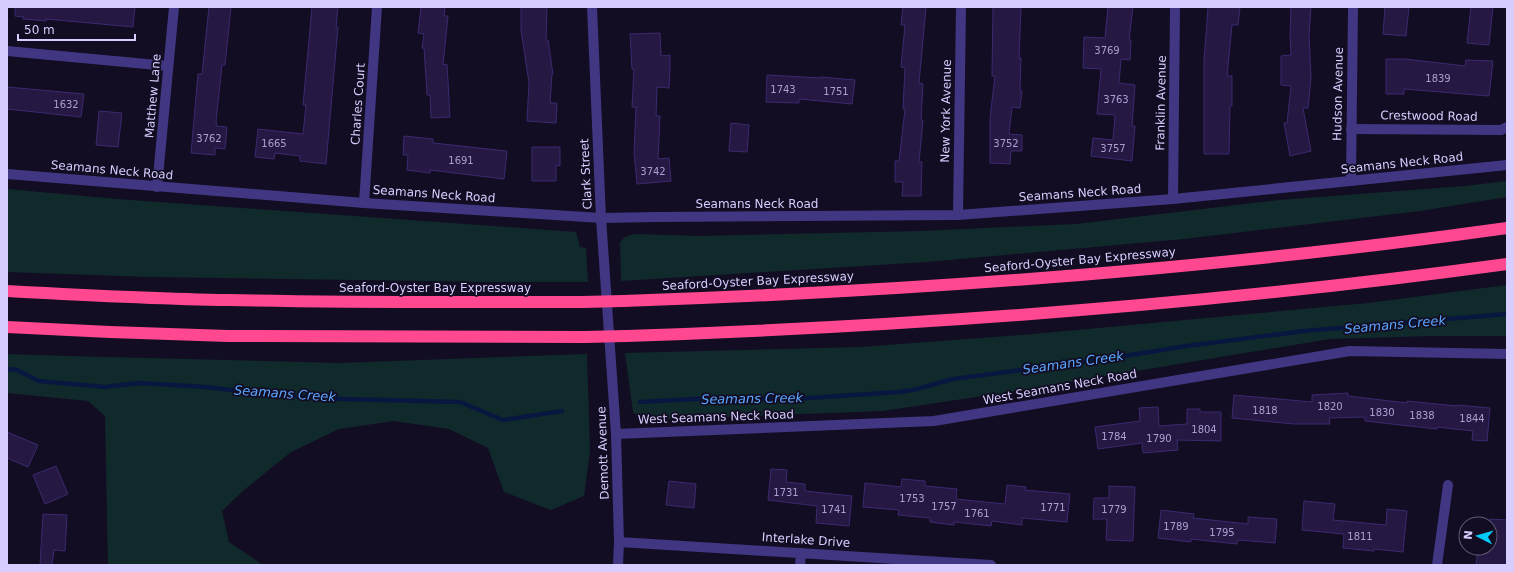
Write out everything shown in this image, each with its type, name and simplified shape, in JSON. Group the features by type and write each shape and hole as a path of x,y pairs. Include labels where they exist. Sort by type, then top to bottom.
{"highway":[{"name":"Seaford-Oyster Bay Expressway","path":"7,291 112,297 343,302 582,302 751,297 1008,281 1292,254 1507,228"},
{"path":"7,327 228,336 585,337 753,332 1011,316 1295,289 1507,264"}],"street":[{"name":"Matthew Lane","path":"157,187 174,7"},
{"name":"Charles Court","path":"364,203 377,7"},
{"name":"Clark Street","path":"592,7 601,218 610,339"},
{"name":"New York Avenue","path":"958,215 961,7"},
{"name":"Franklin Avenue","path":"1172,199 1175,7"},
{"name":"Hudson Avenue","path":"1351,181 1353,7"},
{"path":"7,51 168,66"},
{"name":"Crestwood Road","path":"1351,129 1501,130 1507,127"},
{"name":"Seamans Neck Road","path":"7,174 364,203 601,218 958,215 1172,199 1507,165"},
{"name":"Demott Avenue","path":"610,339 616,434 619,542 618,565"},
{"name":"West Seamans Neck Road","path":"616,434 934,421 1350,351 1507,354"},
{"path":"1437,565 1448,485"},
{"name":"Interlake Drive","path":"619,542 992,565"},
{"path":"800,565 801,553"}],"green space":[{"path":"1507,181 1507,197 1420,211 1184,239 927,262 621,281 620,242 625,237 634,234 699,236 921,231 1076,224 1279,200 1465,186"},
{"path":"7,189 117,199 576,232 580,247 586,248 588,282 150,277 7,272"},
{"path":"1507,285 1507,336 1433,336 1330,339 1016,391 883,411 643,420 633,412 625,353 860,347 1033,334 1368,303"},
{"path":"7,354 339,363 587,354 590,451 584,496 551,510 504,492 488,448 449,429 394,421 339,429 291,452 244,490 222,511 229,542 263,565 108,565 105,416 88,401 7,393"}],"building":[{"path":"15,7 135,7 133,27 46,19 46,21 23,19 24,17 15,16"},
{"path":"209,7 231,7 225,65 222,65 216,121 217,126 227,127 225,149 215,148 215,155 191,153 198,74 202,74"},
{"path":"312,7 338,7 336,27 338,27 326,164 300,161 300,156 275,153 274,159 255,157 258,129 303,134 306,105 303,105"},
{"path":"421,7 445,7 444,16 448,16 443,65 447,64 450,117 431,118 430,95 427,95 424,48 422,48 424,34 418,33"},
{"path":"521,7 547,7 546,40 548,40 553,74 550,103 557,103 556,123 527,121 529,83 521,30"},
{"path":"903,7 926,7 919,83 923,84 921,120 923,120 919,162 922,162 921,196 902,196 903,182 895,182 895,161 899,161 905,109 903,109 905,68 901,67 905,25 901,25"},
{"path":"993,7 1021,7 1019,58 1021,58 1020,91 1022,91 1020,108 1012,107 1009,134 1022,135 1022,151 1011,151 1010,164 990,163 990,118 995,76 992,76"},
{"path":"1108,7 1133,7 1129,40 1131,40 1130,60 1121,59 1119,83 1135,85 1132,126 1135,126 1132,161 1091,156 1093,138 1113,140 1115,115 1097,114 1101,69 1083,68 1084,37 1105,38"},
{"path":"1208,7 1240,7 1238,25 1232,25 1227,76 1232,76 1229,154 1204,154 1204,61"},
{"path":"1291,7 1311,7 1309,35 1311,77 1308,108 1303,108 1311,151 1290,156 1284,123 1287,123 1291,86 1281,85 1281,56 1291,55"},
{"path":"1385,7 1409,7 1406,36 1383,34"},
{"path":"1471,7 1493,7 1489,45 1467,43"},
{"path":"660,33 661,56 670,55 670,69 669,88 657,87 656,116 660,116 658,159 669,158 671,181 637,184 634,153 636,107 632,107 634,69 632,69 630,34"},
{"path":"1386,59 1405,59 1465,66 1466,60 1493,61 1489,96 1404,89 1404,94 1386,94"},
{"path":"767,75 855,80 852,104 799,99 799,103 766,102"},
{"path":"7,87 84,94 81,117 7,109"},
{"path":"99,111 122,113 118,147 96,145"},
{"path":"731,123 749,125 747,152 729,151"},
{"path":"404,136 433,139 433,143 507,151 504,179 430,170 430,173 407,170 408,155 403,155"},
{"path":"532,147 560,147 560,166 556,165 556,181 532,181"},
{"path":"1348,393 1348,396 1407,403 1407,401 1490,408 1487,441 1472,440 1473,431 1437,427 1437,429 1365,421 1365,417 1329,418 1330,424 1294,424 1232,418 1234,395 1312,402 1312,395"},
{"path":"1158,407 1159,426 1187,424 1187,409 1200,409 1200,412 1221,412 1221,441 1177,440 1178,450 1143,453 1142,443 1098,449 1095,427 1140,421 1139,408"},
{"path":"7,432 38,445 28,467 7,458"},
{"path":"56,466 68,494 45,504 33,475"},
{"path":"771,469 787,470 786,482 805,484 805,491 852,496 849,526 816,523 817,506 768,500"},
{"path":"902,479 925,481 925,486 957,489 956,499 1005,504 1007,485 1026,487 1025,490 1070,494 1067,522 1022,518 1022,525 992,521 991,526 954,522 954,525 930,522 930,518 898,515 899,510 863,507 865,483 901,487"},
{"path":"669,481 696,484 694,508 666,505"},
{"path":"1109,486 1135,487 1133,541 1106,540 1107,519 1093,519 1094,498 1109,498"},
{"path":"1304,501 1335,504 1333,520 1386,525 1387,509 1407,511 1403,552 1343,548 1344,534 1302,530"},
{"path":"1161,510 1194,514 1193,518 1248,524 1248,517 1277,519 1275,543 1238,540 1237,544 1191,539 1191,542 1158,538"},
{"path":"43,514 67,515 65,551 54,550 52,565 40,565"},
{"path":"1498,519 1507,520 1507,565 1476,565 1477,556 1498,556"}],"waterway":[{"name":"Seamans Creek","path":"640,402 713,398 794,399 899,392 913,390 953,379 1106,359 1187,346 1304,331 1507,314"},
{"name":"Seamans Creek","path":"7,369 17,370 39,381 105,387 140,383 205,387 275,395 343,399 460,402 503,420 562,411"}]}
